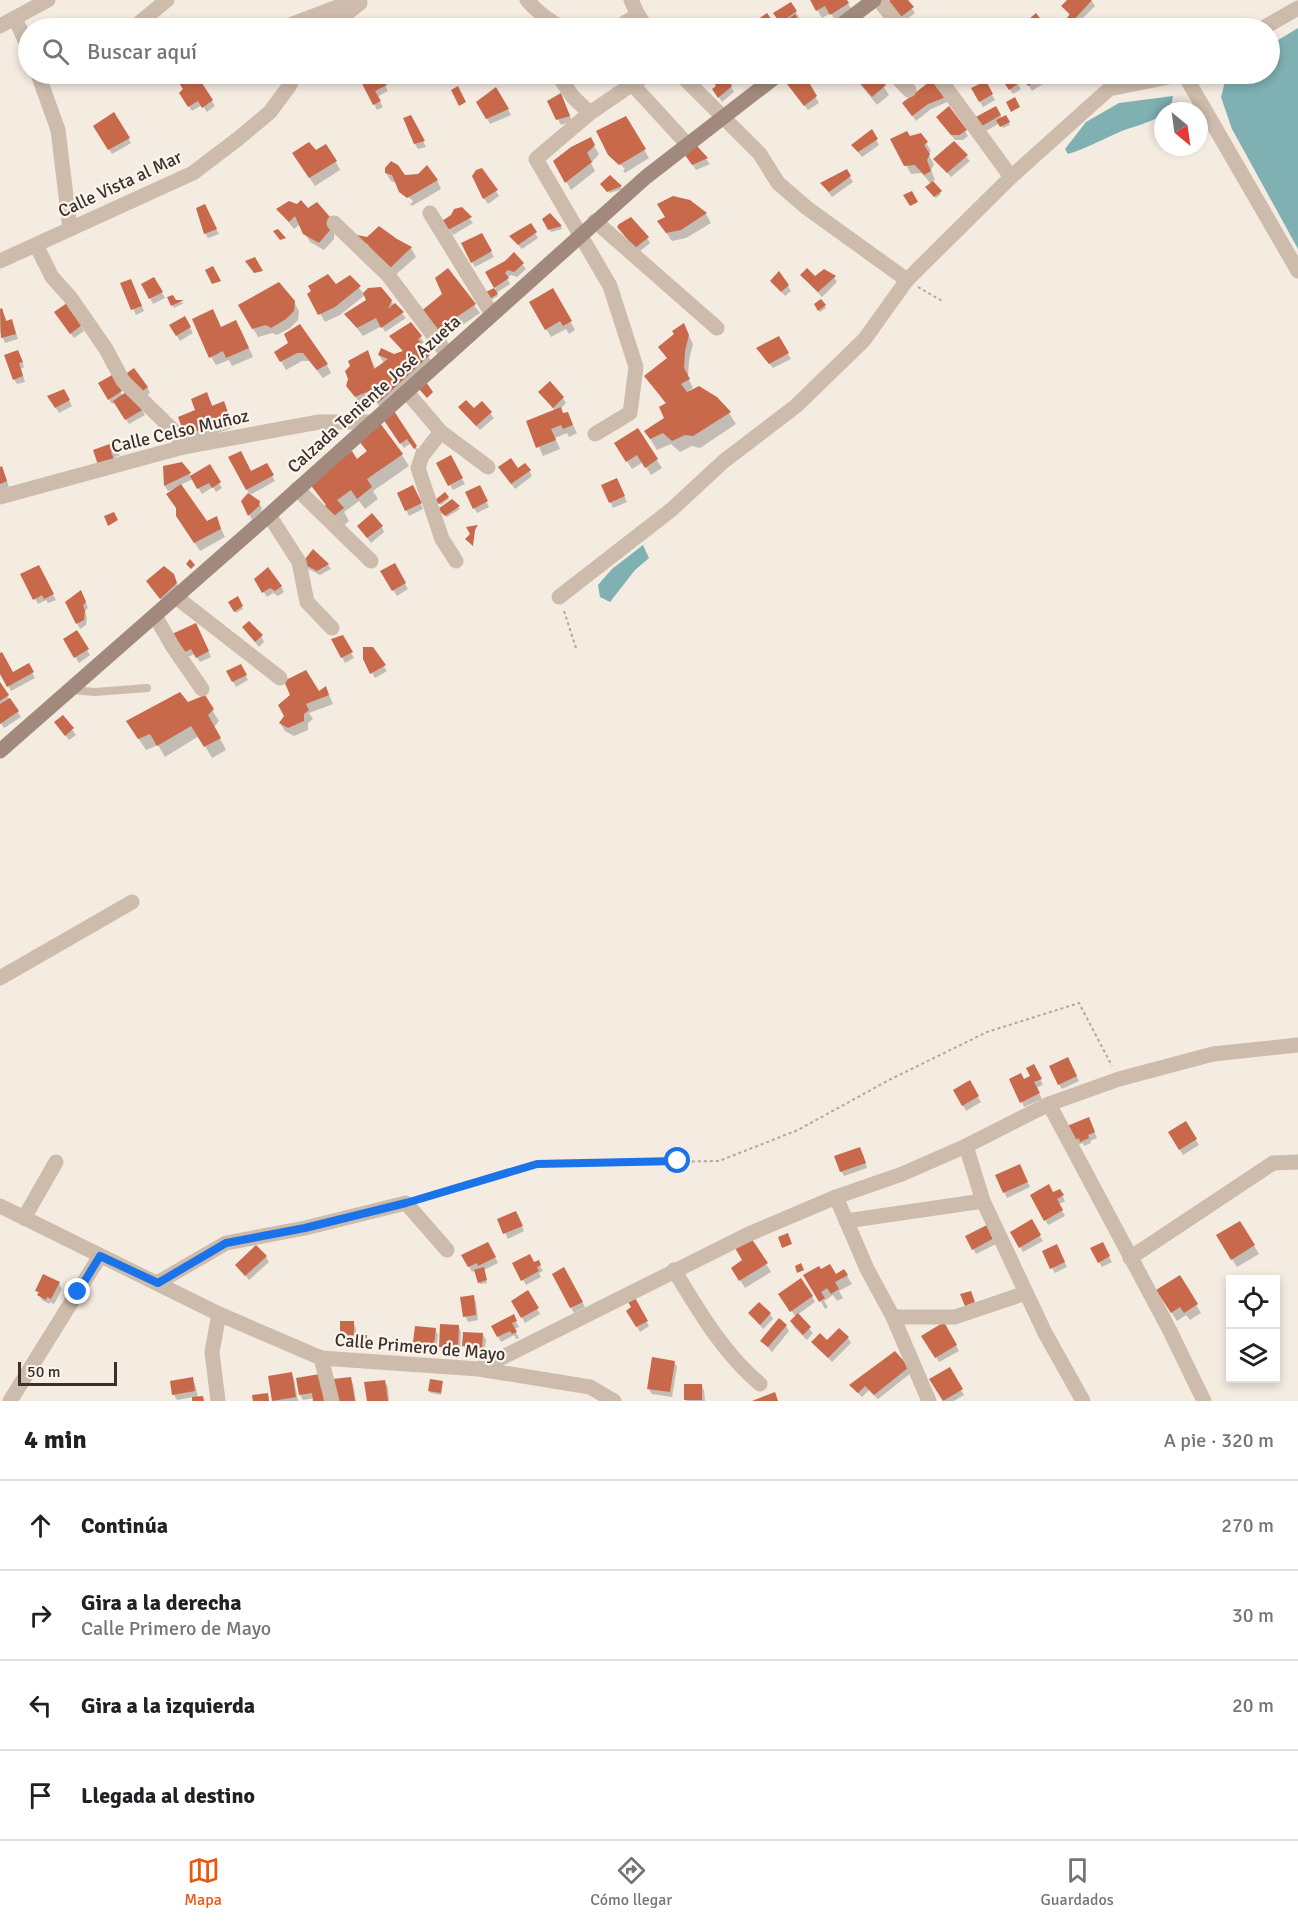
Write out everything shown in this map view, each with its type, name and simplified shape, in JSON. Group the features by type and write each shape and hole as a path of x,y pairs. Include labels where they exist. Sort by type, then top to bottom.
{"main road":[{"path":"859,18 874,0"},
{"name":"Calzada Teniente José Azueta","path":"0,751 269,515 596,220 687,144 766,84"}],"street":[{"path":"0,26 48,0"},
{"path":"145,18 167,0"},
{"path":"308,18 356,0"},
{"path":"342,18 365,0"},
{"path":"527,0 546,18"},
{"path":"631,0 640,18"},
{"path":"879,0 893,18"},
{"path":"1280,18 1298,8"},
{"path":"633,18 638,15"},
{"path":"15,18 18,25"},
{"path":"42,84 58,130 70,229"},
{"name":"Calle Vista al Mar","path":"0,261 193,173 270,112 290,84"},
{"path":"564,84 573,97 590,113"},
{"path":"595,434 630,413 636,367 610,286 536,159 590,113 632,84 687,144"},
{"path":"691,84 760,154 778,183 807,208 907,280"},
{"path":"903,84 909,90"},
{"path":"943,84 1011,177"},
{"path":"559,597 671,510 724,461 796,406 864,340 907,280 1011,177 1109,89 1134,84"},
{"path":"1190,84 1298,271"},
{"path":"430,213 492,315"},
{"path":"596,220 717,328"},
{"path":"334,223 388,275 448,355"},
{"path":"36,245 52,276 70,297 106,349 123,381 177,434 183,447"},
{"path":"406,391 441,432 488,467"},
{"name":"Calle Celso Muñoz","path":"0,497 183,447 319,422 372,422"},
{"path":"441,432 422,456 418,468 442,539 456,561"},
{"path":"297,489 370,561"},
{"path":"269,515 299,562 307,602 332,628"},
{"path":"176,597 280,678"},
{"path":"155,616 169,642 202,689"},
{"path":"0,978 132,902"},
{"path":"479,1369 749,1234 836,1197 902,1174 966,1146 1048,1104 1119,1079 1212,1054 1298,1045"},
{"path":"1048,1104 1169,1329 1203,1401"},
{"path":"966,1146 983,1200 1045,1333 1083,1401"},
{"path":"24,1218 57,1162"},
{"path":"1131,1258 1273,1163 1298,1162"},
{"path":"836,1197 876,1288 893,1317 929,1401"},
{"path":"846,1221 983,1200"},
{"path":"158,1283 226,1243 305,1228 406,1203 447,1250"},
{"name":"Calle Primero de Mayo","path":"0,1206 219,1314 321,1358 479,1369 590,1387 614,1401"},
{"path":"10,1401 100,1256"},
{"path":"675,1270 706,1323 748,1374 760,1384"},
{"path":"893,1317 955,1317 1026,1293"},
{"path":"219,1314 212,1352 219,1401"},
{"path":"321,1358 332,1401"}],"lane":[{"path":"70,690 95,692 147,688"}],"path":[{"path":"907,280 944,302"},
{"path":"559,597 576,648"},
{"path":"406,1203 537,1164 719,1161 798,1131 889,1080 987,1032 1079,1003 1119,1079"}],"water":[{"path":"1298,28 1298,249 1232,129 1221,97 1224,84 1280,84 1280,39"},
{"path":"1173,96 1172,102 1154,102 1154,119 1151,121 1068,154 1065,149 1086,122 1119,103"},
{"path":"643,545 649,558 635,570 610,602 600,597 598,585 612,569"}],"building":[{"path":"810,0 847,0 849,3 830,15 825,6 816,11"},
{"path":"890,0 908,0 914,7 897,18 887,3"},
{"path":"1067,0 1092,0 1076,18 1067,18 1070,14 1061,6"},
{"path":"791,2 797,11 787,18 776,18 773,13"},
{"path":"767,13 771,18 760,18"},
{"path":"1036,13 1040,18 1030,18"},
{"path":"180,84 203,84 213,100 202,108 198,101 188,107 179,93 183,89"},
{"path":"362,84 386,84 375,91 381,101 373,105"},
{"path":"715,84 731,84 732,86 718,98 712,89 716,86"},
{"path":"787,84 810,84 817,96 804,106"},
{"path":"861,84 885,84 886,85 872,97"},
{"path":"927,84 937,84 946,97 928,104 912,116 902,103"},
{"path":"980,84 988,84 993,94 979,102 971,88"},
{"path":"1005,84 1018,84 1009,90"},
{"path":"458,86 466,102 459,106 451,90"},
{"path":"496,87 509,109 486,119 476,102"},
{"path":"561,93 570,116 556,120 547,101"},
{"path":"1015,97 1020,107 1011,112 1006,102"},
{"path":"949,106 967,130 959,135 951,135 936,117"},
{"path":"996,106 1001,115 980,127 974,118"},
{"path":"114,112 130,138 108,150 93,126"},
{"path":"411,115 425,141 414,144 403,118"},
{"path":"1006,115 1010,122 1000,127 996,120"},
{"path":"626,116 646,149 619,165 608,155 596,131"},
{"path":"872,129 878,139 858,152 851,145"},
{"path":"907,131 910,136 921,133 928,142 924,145 930,154 927,160 931,171 924,175 915,165 904,166 890,139"},
{"path":"591,137 595,145 587,153 592,162 565,183 553,161 571,147"},
{"path":"954,141 968,155 947,173 933,159"},
{"path":"309,142 316,150 326,144 337,161 309,178 292,153"},
{"path":"697,146 708,158 692,165 685,155"},
{"path":"391,161 398,165 405,175 418,174 427,165 438,180 407,198 399,192 392,175 385,173 385,168"},
{"path":"482,168 498,190 483,199 472,176 476,170"},
{"path":"847,169 851,176 829,192 820,183"},
{"path":"610,175 622,186 607,192 600,184"},
{"path":"933,181 942,191 934,197 925,187"},
{"path":"912,191 918,202 910,206 903,195"},
{"path":"673,196 690,200 707,213 681,230 666,233 657,221 665,217 657,204"},
{"path":"301,200 308,208 317,202 330,217 330,230 319,243 303,234 295,216 289,222 276,209 289,201 297,204"},
{"path":"205,204 217,229 204,234 196,208"},
{"path":"462,207 472,217 448,230 442,221 451,215 454,209"},
{"path":"550,213 562,226 548,230 542,219"},
{"path":"631,217 649,237 635,248 617,227"},
{"path":"531,223 537,232 518,245 509,236"},
{"path":"379,226 412,247 388,270 378,265 368,244 357,243 357,235 367,237"},
{"path":"278,229 286,238 280,240 273,231"},
{"path":"482,233 492,251 471,263 461,243"},
{"path":"514,252 524,263 514,272 508,270 505,273 509,278 494,288 485,272 505,261"},
{"path":"255,257 263,271 254,273 245,261"},
{"path":"213,266 221,281 212,284 205,270"},
{"path":"448,268 476,304 433,333 419,313 442,294 435,278"},
{"path":"807,268 815,276 824,269 836,276 818,292 800,275"},
{"path":"779,271 789,285 781,292 770,281"},
{"path":"328,274 336,284 350,275 361,286 335,307 318,315 307,294 311,291 308,286"},
{"path":"154,277 163,292 149,299 141,284"},
{"path":"131,279 142,306 131,310 120,283"},
{"path":"279,282 295,301 294,311 271,328 266,325 252,329 238,305"},
{"path":"381,287 392,300 388,309 395,303 404,312 381,328 376,318 357,328 344,314 366,300 363,293 368,288"},
{"path":"494,288 498,294 487,300 484,293"},
{"path":"553,288 572,321 563,326 560,321 545,330 529,302"},
{"path":"173,295 176,300 184,300 171,306 167,297"},
{"path":"821,299 826,305 818,311 814,304"},
{"path":"67,303 82,325 70,334 54,312"},
{"path":"2,308 6,321 12,319 16,334 1,338 0,309"},
{"path":"213,309 221,327 236,320 249,348 226,358 223,351 209,358 192,319"},
{"path":"185,316 191,327 176,336 169,325"},
{"path":"411,322 422,336 418,339 430,355 379,402 369,391 355,397 346,386 348,379 345,371 350,366 348,361 368,350 374,369 388,359 378,355 381,348 394,354 403,351 389,336"},
{"path":"684,323 689,335 684,368 690,379 681,384 687,392 699,386 717,397 731,412 693,436 685,435 672,441 663,433 650,439 644,431 664,418 659,407 666,403 644,376 667,358 658,347 674,334 672,331"},
{"path":"300,324 328,364 317,370 303,353 297,353 280,362 274,352 288,343 284,334"},
{"path":"779,336 789,353 769,364 756,348"},
{"path":"18,350 23,362 19,363 23,376 13,380 4,355"},
{"path":"134,368 148,387 137,395 124,375"},
{"path":"112,375 122,391 108,400 98,383"},
{"path":"550,381 564,397 553,408 538,392"},
{"path":"426,382 433,392 427,398 419,389"},
{"path":"64,389 70,400 55,408 47,396"},
{"path":"129,390 144,409 125,420 113,401"},
{"path":"207,392 212,406 224,401 230,418 185,436 178,417 195,410 191,399"},
{"path":"466,400 474,408 482,401 492,412 476,426 458,407"},
{"path":"561,407 563,413 568,412 573,425 563,429 561,425 551,429 556,440 536,448 526,421"},
{"path":"394,411 417,446 414,449 407,439 400,444 383,419"},
{"path":"380,423 403,454 367,479 372,487 357,499 351,490 337,500 344,508 330,519 322,508 326,505 309,483 352,451 357,459 367,451 358,440"},
{"path":"638,428 658,459 645,468 637,455 626,462 614,443"},
{"path":"115,442 118,450 111,452 114,459 98,465 93,450"},
{"path":"241,451 251,471 267,463 274,475 246,490 228,457"},
{"path":"451,455 463,478 448,486 436,463"},
{"path":"511,458 518,468 525,463 531,470 511,484 498,467"},
{"path":"182,462 191,473 164,486 163,466"},
{"path":"210,464 221,482 212,488 209,483 197,489 190,476"},
{"path":"2,466 7,481 0,484 0,467"},
{"path":"617,478 625,496 609,503 601,485"},
{"path":"181,484 207,521 217,516 221,529 194,543 176,516 176,508 166,494"},
{"path":"413,485 422,503 405,511 397,493"},
{"path":"480,485 488,501 473,509 465,492"},
{"path":"445,492 449,497 439,504 435,500"},
{"path":"248,493 260,501 259,506 248,516 241,501"},
{"path":"452,499 460,506 445,516 438,509"},
{"path":"114,512 118,520 108,526 104,516"},
{"path":"372,513 383,526 367,538 357,526"},
{"path":"478,525 473,546 465,539 470,534 466,527"},
{"path":"313,549 329,564 317,571 302,563"},
{"path":"190,559 195,565 191,569 186,564"},
{"path":"395,563 406,583 392,591 380,571"},
{"path":"39,565 54,594 44,599 42,595 33,600 20,574"},
{"path":"164,566 174,574 177,583 160,599 146,581"},
{"path":"268,567 282,586 275,591 270,588 262,593 254,579"},
{"path":"81,590 86,602 83,605 84,620 76,624 65,602"},
{"path":"238,596 243,606 234,612 228,602"},
{"path":"249,621 263,635 255,642 242,627"},
{"path":"196,623 209,651 196,658 191,649 181,654 172,634"},
{"path":"77,630 89,649 74,658 63,639"},
{"path":"343,635 353,652 341,658 331,639"},
{"path":"363,647 373,647 386,665 370,674 363,659"},
{"path":"2,652 13,672 29,663 34,672 7,687 0,674 0,653"},
{"path":"241,664 247,675 232,682 226,671"},
{"path":"306,670 319,691 326,686 329,695 306,704 309,710 304,714 304,721 288,728 279,723 284,716 278,705 290,695 284,681"},
{"path":"0,682 9,695 0,701"},
{"path":"180,692 188,702 205,695 214,709 208,715 221,738 204,747 191,726 157,746 150,734 138,739 126,721"},
{"path":"10,698 19,711 0,724 0,704"},
{"path":"63,715 74,728 65,736 54,722"},
{"path":"1068,1057 1077,1076 1058,1085 1049,1066"},
{"path":"1034,1064 1042,1079 1034,1082 1040,1093 1020,1103 1009,1079 1021,1073 1024,1079 1030,1076 1026,1068"},
{"path":"970,1080 979,1096 962,1106 953,1090"},
{"path":"1089,1117 1095,1132 1080,1142 1079,1138 1073,1141 1067,1126"},
{"path":"1186,1121 1197,1139 1179,1150 1168,1132"},
{"path":"860,1147 866,1163 840,1172 834,1156"},
{"path":"1020,1164 1028,1182 1003,1193 995,1175"},
{"path":"1049,1184 1053,1192 1060,1189 1064,1195 1057,1199 1063,1210 1044,1221 1030,1195"},
{"path":"516,1211 523,1226 503,1234 497,1219"},
{"path":"1032,1219 1041,1235 1019,1248 1010,1232"},
{"path":"1240,1221 1255,1245 1231,1260 1216,1235"},
{"path":"989,1224 996,1237 972,1250 965,1236"},
{"path":"788,1233 792,1244 782,1248 778,1237"},
{"path":"751,1238 768,1263 739,1281 731,1268 742,1260 735,1248"},
{"path":"488,1242 496,1257 478,1266 477,1263 468,1267 461,1255"},
{"path":"1103,1242 1110,1256 1098,1263 1090,1248"},
{"path":"1057,1244 1065,1262 1050,1269 1042,1251"},
{"path":"256,1245 267,1256 245,1276 235,1265"},
{"path":"530,1254 534,1262 539,1260 541,1265 537,1267 539,1271 521,1281 512,1263"},
{"path":"801,1263 804,1270 797,1273 795,1266"},
{"path":"830,1264 836,1274 844,1269 848,1275 835,1282 839,1289 831,1294 827,1288 821,1292 825,1298 819,1302 803,1275 819,1266 821,1269"},
{"path":"484,1267 487,1280 478,1283 474,1270"},
{"path":"564,1267 583,1302 570,1308 552,1274"},
{"path":"43,1274 60,1282 51,1299 47,1297 46,1300 37,1295 39,1292 35,1291"},
{"path":"1180,1275 1198,1304 1184,1313 1180,1307 1171,1313 1156,1290"},
{"path":"801,1278 813,1296 790,1312 778,1294"},
{"path":"528,1290 539,1308 521,1318 511,1301"},
{"path":"971,1291 975,1302 965,1306 960,1294"},
{"path":"474,1295 476,1315 463,1317 460,1297"},
{"path":"634,1296 648,1321 636,1327 626,1311 631,1307 627,1300"},
{"path":"759,1302 771,1313 760,1325 748,1313"},
{"path":"798,1313 811,1327 803,1335 790,1321"},
{"path":"514,1314 517,1321 512,1323 517,1332 512,1334 510,1331 497,1337 491,1326"},
{"path":"779,1318 787,1325 768,1347 760,1341"},
{"path":"340,1321 354,1321 354,1335 340,1335"},
{"path":"944,1322 957,1345 935,1358 921,1336"},
{"path":"440,1324 459,1325 458,1348 439,1347"},
{"path":"415,1326 436,1328 434,1344 413,1342"},
{"path":"839,1328 849,1337 828,1358 811,1342 820,1333 827,1340"},
{"path":"463,1332 483,1333 482,1348 462,1346"},
{"path":"355,1335 367,1335 367,1343 355,1343"},
{"path":"895,1351 909,1367 874,1395 865,1386 858,1393 849,1385"},
{"path":"652,1357 675,1361 670,1392 647,1389"},
{"path":"950,1367 963,1389 943,1401 929,1379"},
{"path":"292,1372 296,1397 272,1401 268,1376"},
{"path":"320,1374 324,1401 313,1401 312,1393 299,1395 296,1378"},
{"path":"193,1377 195,1391 172,1395 170,1381"},
{"path":"351,1377 355,1401 336,1401 333,1379"},
{"path":"430,1379 443,1381 441,1393 428,1391"},
{"path":"385,1380 388,1401 367,1401 364,1382"},
{"path":"684,1384 702,1384 702,1400 684,1400"},
{"path":"775,1392 778,1401 752,1401"},
{"path":"268,1393 269,1401 253,1401 252,1395"},
{"path":"203,1396 204,1401 192,1401 192,1397"}],"route":[{"path":"78,1292 100,1256 158,1283 226,1243 305,1228 406,1203 537,1164 678,1161"}]}
